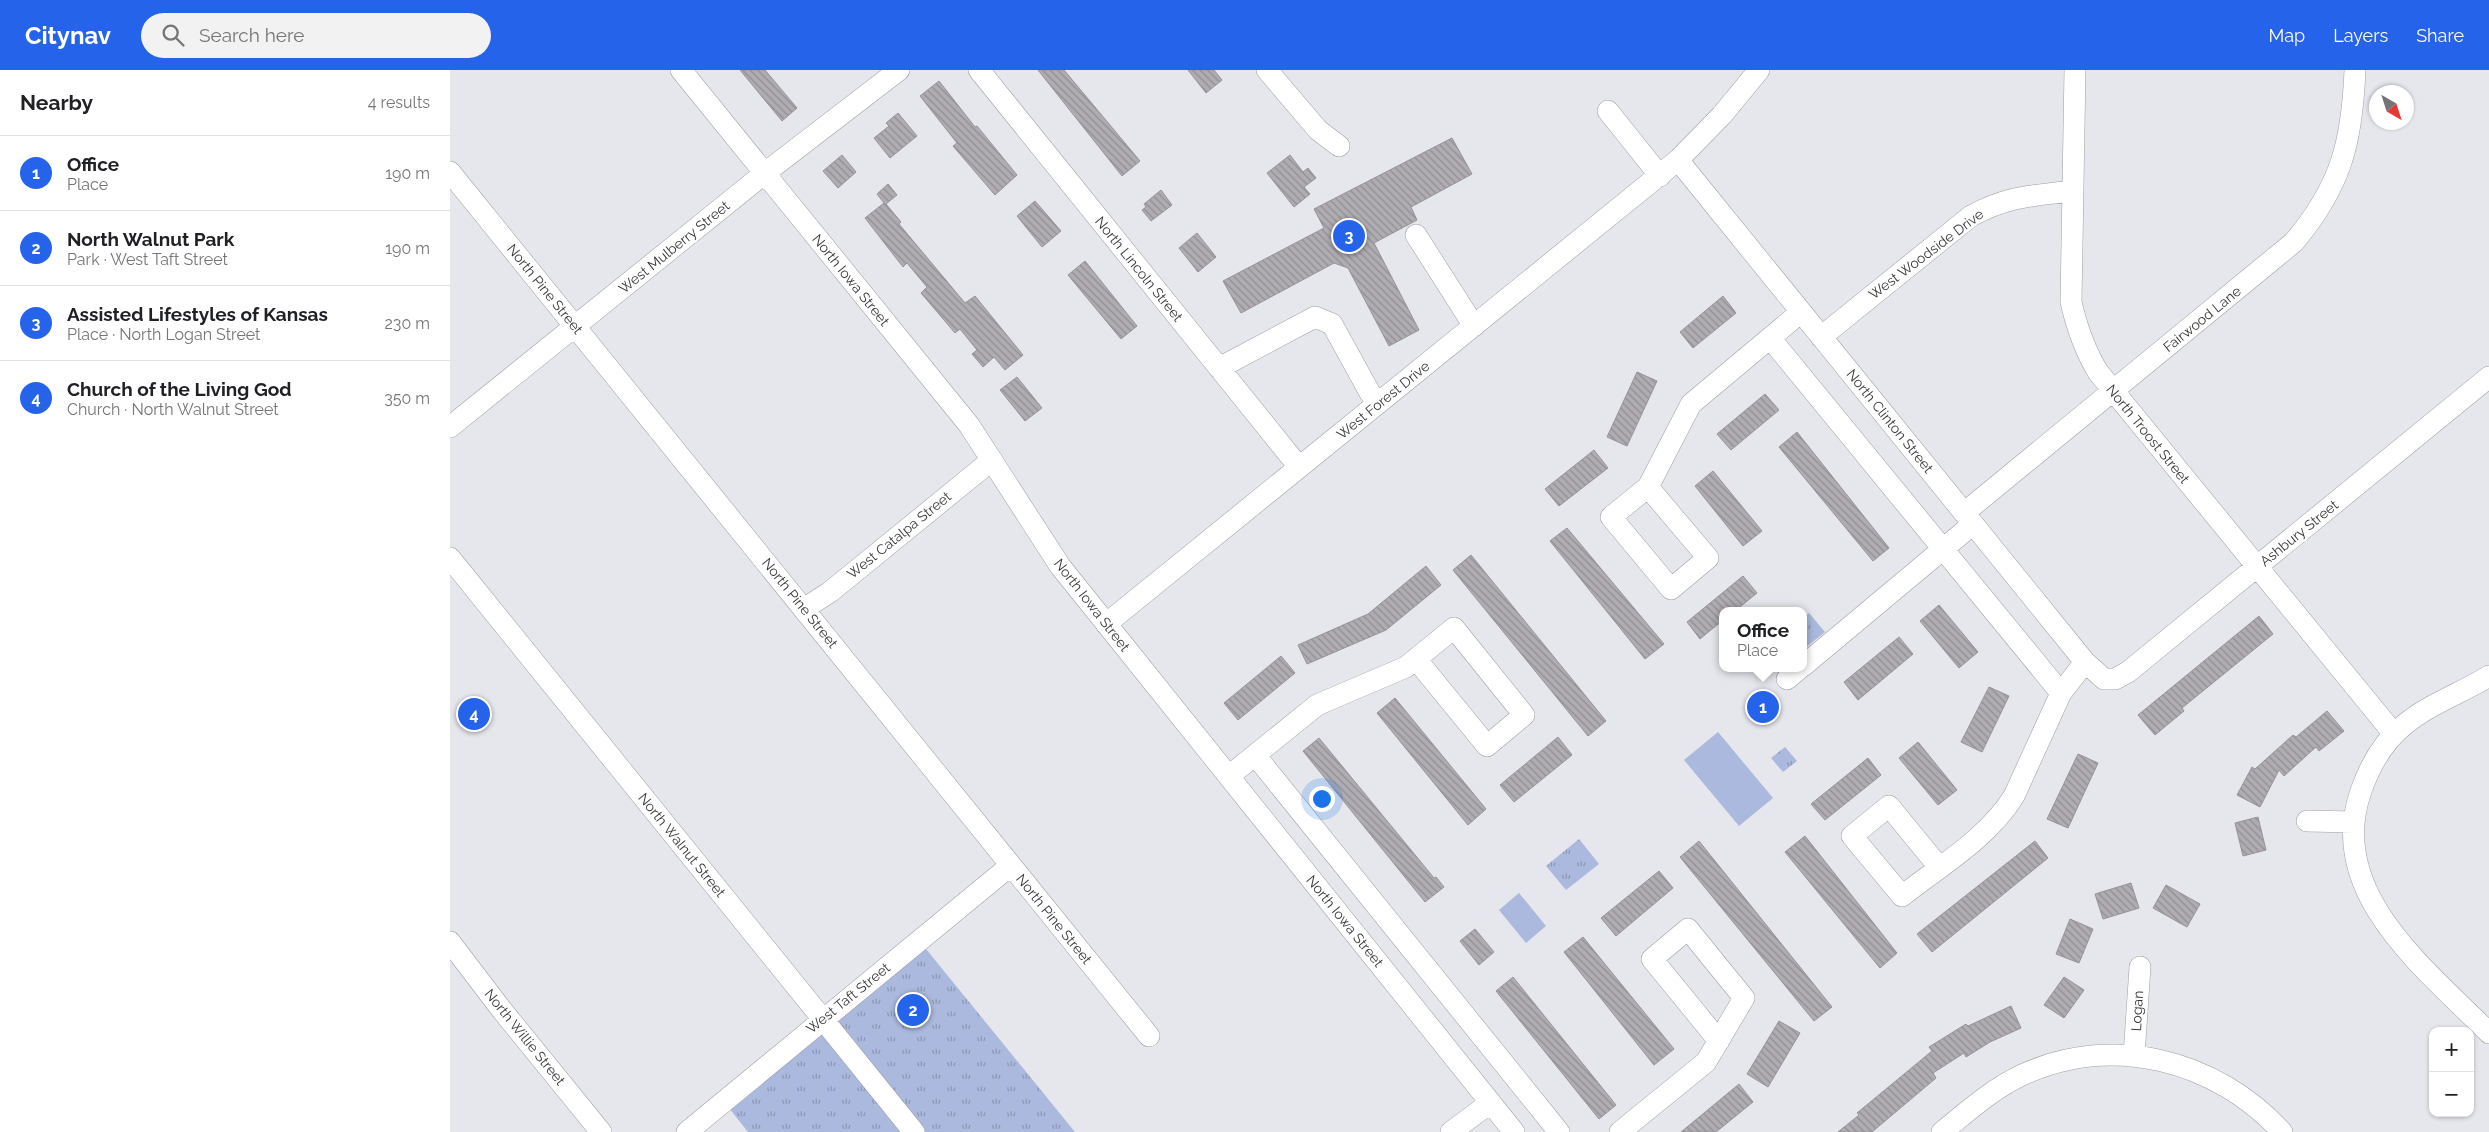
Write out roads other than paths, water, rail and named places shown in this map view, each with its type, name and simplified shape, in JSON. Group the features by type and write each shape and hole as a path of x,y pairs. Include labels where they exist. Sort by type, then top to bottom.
{"street":[{"name":"North Iowa Street","path":"681,70 969,425 1060,566 1514,1132"},
{"name":"West Mulberry Street","path":"450,427 765,173 900,70"},
{"name":"North Lincoln Street","path":"979,70 1299,467"},
{"path":"1267,70 1318,130 1340,146"},
{"name":"West Forest Drive","path":"1106,624 1660,176 1722,115 1759,70"},
{"name":"North Troost Street","path":"2075,70 2070,302 2078,334 2086,351 2114,391 2394,734"},
{"name":"Fairwood Lane","path":"1807,663 1942,550 1969,519 2114,391 2280,256 2307,226 2331,190 2346,150 2350,129 2355,70"},
{"path":"1608,111 1660,176"},
{"name":"North Clinton Street","path":"1678,160 2085,662 2104,679"},
{"name":"North Pine Street","path":"450,172 805,608 1010,866 1149,1036"},
{"name":"West Woodside Drive","path":"1821,336 1971,216 1993,204 2012,198 2072,191"},
{"path":"1416,235 1474,326"},
{"path":"1648,486 1708,558 1671,589 1611,517 1648,486 1691,404 1801,312"},
{"path":"1219,368 1315,317 1332,324 1378,403"},
{"path":"1770,338 2061,693"},
{"name":"Ashbury Street","path":"2104,679 2115,679 2128,672 2489,377"},
{"name":"West Catalpa Street","path":"805,608 830,592 992,460"},
{"name":"North Walnut Street","path":"450,558 914,1132"},
{"path":"1229,776 1316,705 1406,667 1454,628 1524,715 1487,746 1416,659"},
{"path":"1939,867 1992,825 2004,811 2014,796 2061,693 2085,662"},
{"path":"2488,679 2423,712 2394,734 2374,761 2364,781 2357,803 2354,822 2355,847 2361,874 2370,899 2380,917 2410,954 2489,1032"},
{"path":"1255,756 1559,1132"},
{"path":"2307,821 2354,822"},
{"name":"West Taft Street","path":"687,1132 1010,866"},
{"path":"1620,1132 1706,1062 1744,998 1688,929 1652,959 1718,1041"},
{"name":"North Willie Street","path":"450,942 501,1009 601,1132"},
{"name":"Logan","path":"2134,1056 2140,967"},
{"path":"1942,1132 1988,1095 2022,1075 2047,1066 2086,1056 2134,1056 2170,1062 2204,1073 2241,1095 2269,1118 2282,1132"},
{"path":"1452,1132 1490,1103"}],"place":[{"name":"Assisted Lifestyles of Kansas","path":"1349,236"},
{"name":"Office","path":"1763,707"},
{"name":"Church of the Living God","path":"474,714"},
{"name":"North Walnut Park","path":"913,1010"}]}
